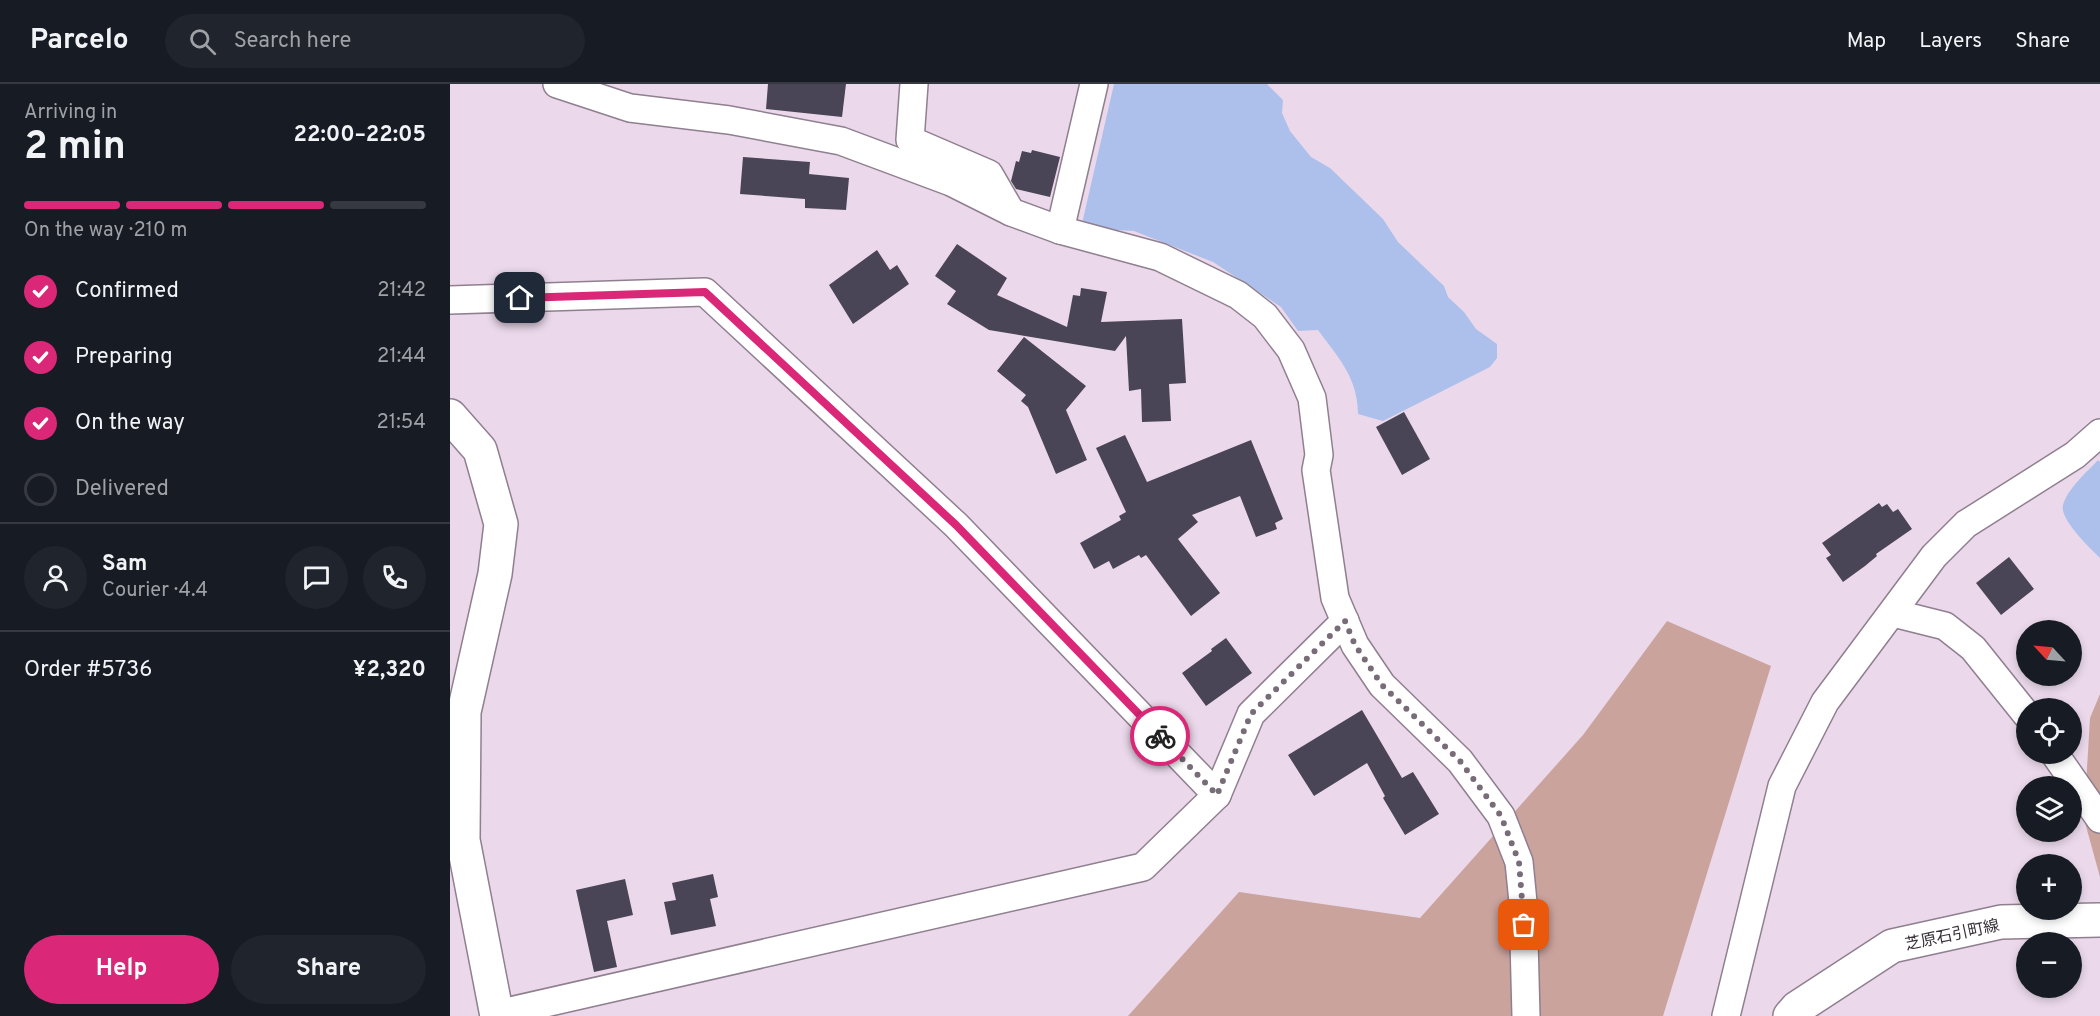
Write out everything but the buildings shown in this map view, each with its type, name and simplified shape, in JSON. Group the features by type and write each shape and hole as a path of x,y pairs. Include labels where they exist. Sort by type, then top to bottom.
{"street":[{"path":"557,84 630,108 729,120 841,141 951,182 1011,212 1060,230 1160,257 1238,295 1265,316 1291,350 1311,398 1319,455 1316,470 1335,598 1355,645 1382,685 1460,761 1501,816 1519,862 1523,902 1526,1016"},
{"path":"914,84 910,140 989,174 1011,212"},
{"path":"1060,230 1094,84"},
{"path":"450,300 705,292 956,525 1217,795"},
{"path":"450,416 480,450 501,524 495,574 464,712 463,828 463,840 497,1015 1143,867 1217,795 1251,714 1345,621"},
{"path":"1726,1016 1782,786 1825,702 1934,556 1966,524 2075,456 2100,433"},
{"path":"1893,613 1944,626 1973,648 2016,702"},
{"path":"2062,764 2100,819"},
{"name":"芝原石引町線","path":"1790,1016 1797,1008 1892,946 2001,922 2100,920"}],"shaded area":[{"path":"1667,621 1771,666 1663,1016 1128,1016 1239,892 1420,918 1583,735"},
{"path":"2100,694 2100,877 2084,819 2090,718"}],"water":[{"path":"1114,84 1267,84 1283,100 1282,113 1290,131 1311,157 1330,168 1383,219 1398,242 1444,286 1448,297 1464,312 1476,329 1497,344 1497,358 1490,367 1383,421 1358,414 1355,389 1351,379 1318,330 1298,331 1281,307 1213,262 1134,231 1081,228"},
{"path":"2098,460 2100,462 2100,558 2071,526 2063,511 2063,505 2069,492"}],"way so far":[{"path":"1160,736 1217,795 1251,714 1345,621 1355,645 1382,685 1460,761 1501,816 1519,862 1524,925"}],"route":[{"path":"520,298 705,292 956,525 1160,736"}]}
